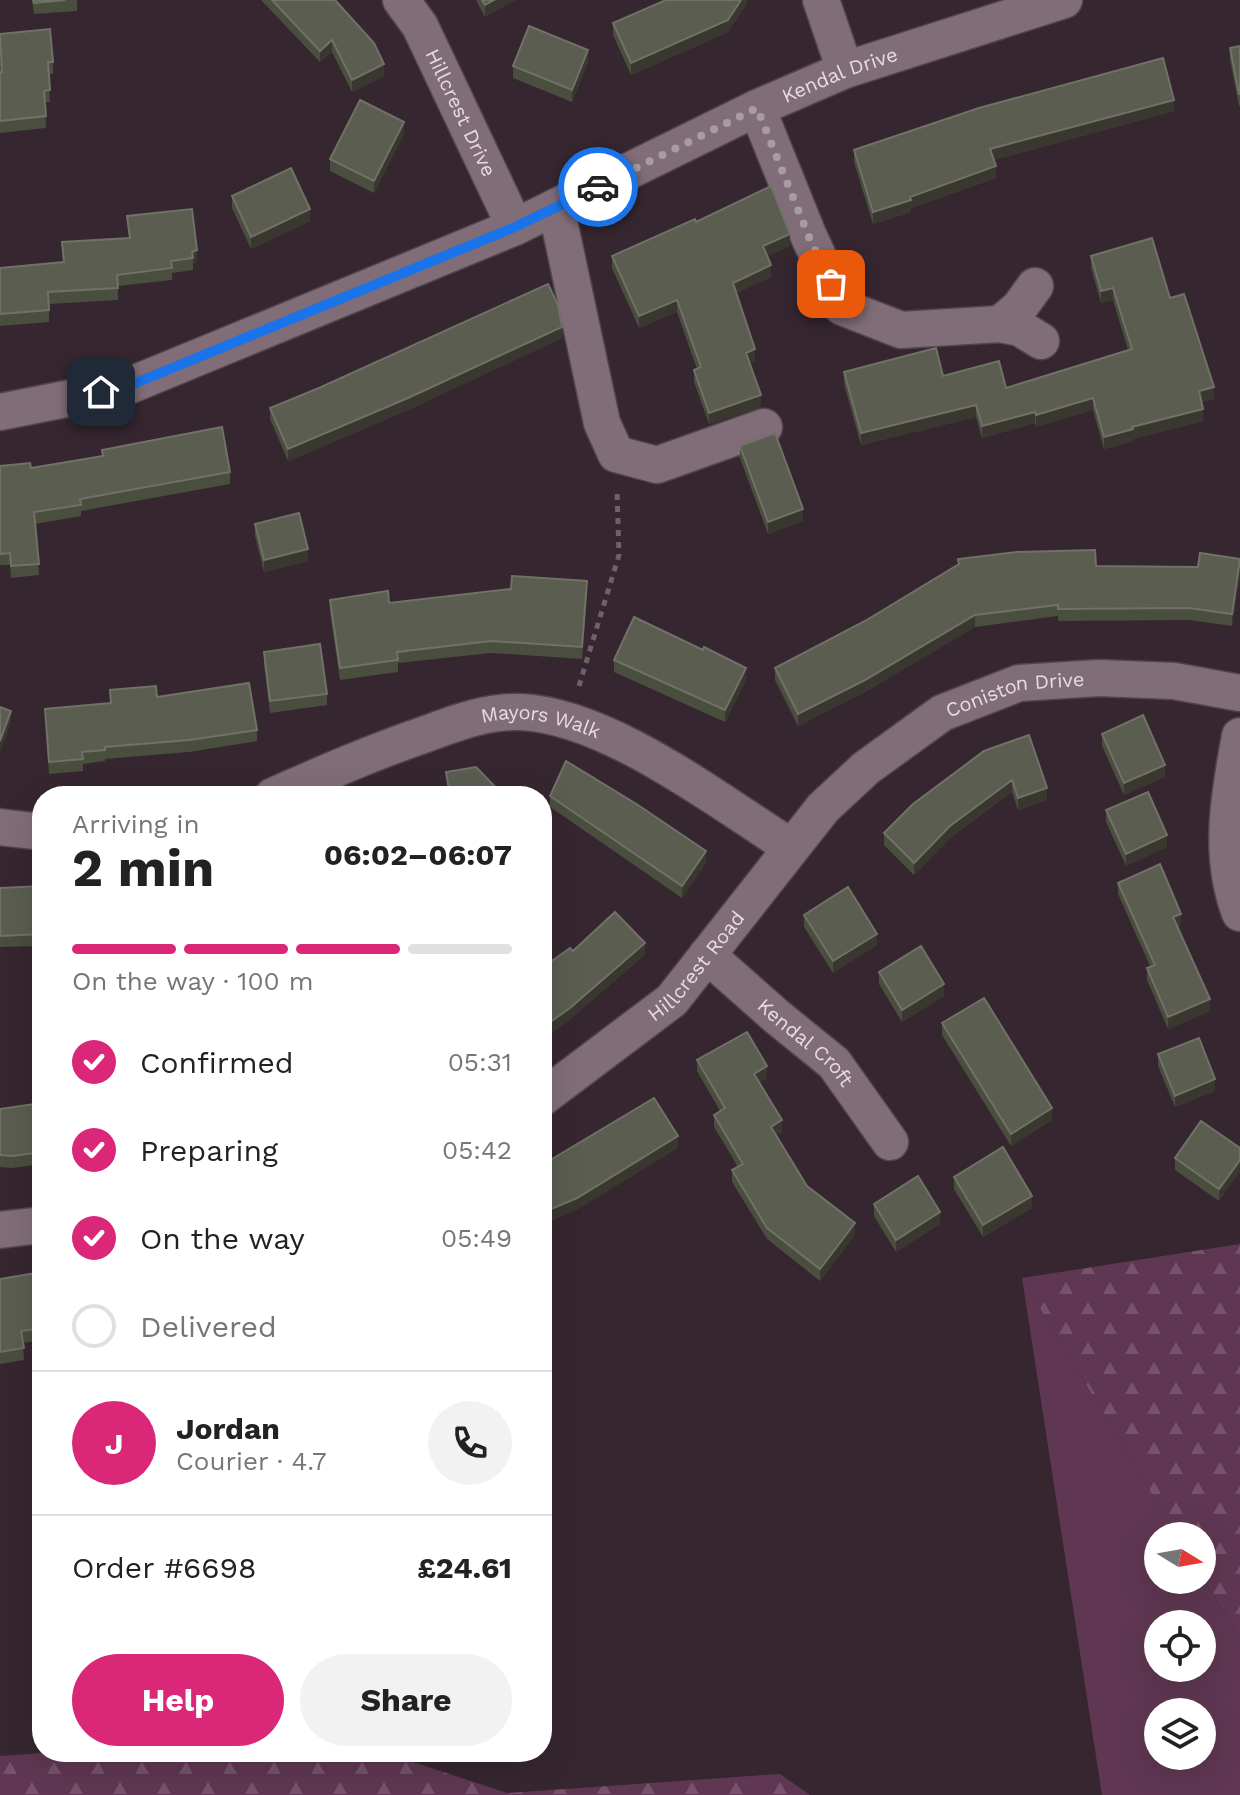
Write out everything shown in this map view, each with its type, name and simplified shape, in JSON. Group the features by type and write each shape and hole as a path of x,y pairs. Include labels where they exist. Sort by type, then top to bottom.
{"street":[{"name":"Hillcrest Drive","path":"401,0 420,26 515,227"},
{"path":"821,0 845,70"},
{"name":"Kendal Drive","path":"0,412 126,387 515,227 757,108 845,70 1064,0"},
{"path":"757,108 809,237 842,307 901,330 1000,324 1020,328 1041,341"},
{"path":"556,207 602,423 616,454 657,465 764,427"},
{"path":"1000,324 1019,308 1035,286"},
{"name":"Coniston Drive","path":"823,808 866,768 942,713 1019,683 1099,678 1174,681 1240,693"},
{"name":"Mayors Walk","path":"295,786 367,754 475,717 520,712 569,720 635,748 791,847"},
{"path":"1240,736 1229,794 1226,854 1233,894 1240,913"},
{"name":"Hillcrest Road","path":"552,1090 672,1000 823,808"},
{"path":"0,827 32,831"},
{"name":"Kendal Croft","path":"707,955 834,1063 890,1142"},
{"path":"0,1230 32,1226"}],"path":[{"path":"569,720 619,555 616,454"}],"green space":[{"path":"1240,1244 1240,1640 1212,1594 1216,1594 1216,1522 1169,1522 1022,1278"},
{"path":"1022,1278 1169,1522 1144,1522 1144,1594 1212,1594 1240,1640 1240,1795 1102,1795"},
{"path":"32,1754 32,1762 413,1762 507,1793 780,1774 810,1795 0,1795 0,1756"}],"building":[{"path":"33,0 65,0 34,3"},
{"path":"272,0 335,0 374,43 384,64 352,80 332,40 320,51"},
{"path":"666,0 741,0 728,20 631,63 613,23"},
{"path":"529,26 588,50 572,90 513,66"},
{"path":"50,29 53,62 48,62 50,90 44,91 46,116 0,121 0,34"},
{"path":"1240,46 1240,94 1239,94 1230,48"},
{"path":"1163,58 1174,100 990,149 996,166 873,212 854,150 979,108"},
{"path":"360,100 404,122 374,181 330,159"},
{"path":"291,168 310,209 251,237 232,196"},
{"path":"771,186 790,234 763,246 771,265 733,283 755,349 746,353 761,395 709,413 694,370 701,367 677,300 639,316 612,256 695,219 696,222"},
{"path":"192,209 197,250 192,252 193,258 171,261 172,268 117,275 118,288 48,292 49,310 0,314 0,268 64,262 62,242 130,238 127,216"},
{"path":"1152,238 1170,298 1184,294 1214,387 1199,391 1203,409 1104,437 1093,398 1036,415 1035,412 982,426 976,405 861,433 844,372 936,348 943,376 999,361 1006,388 1132,349 1113,288 1101,291 1091,256"},
{"path":"548,284 558,305 562,327 288,449 270,408"},
{"path":"222,427 230,472 80,499 81,505 34,512 39,564 11,566 10,553 0,554 0,466 30,463 31,468 103,456 102,450"},
{"path":"775,433 803,509 768,522 740,446"},
{"path":"299,513 308,549 264,560 255,524"},
{"path":"1095,550 1096,566 1198,567 1200,553 1240,559 1232,614 1189,608 1058,609 1058,605 975,615 865,680 798,714 775,668 865,621 959,564 958,559 1017,552"},
{"path":"512,576 587,581 582,647 491,641 397,652 398,660 340,668 330,600 388,591 389,603 511,589"},
{"path":"634,617 746,668 725,710 614,660"},
{"path":"320,644 327,694 270,701 264,652"},
{"path":"249,683 257,730 105,747 105,750 82,752 83,759 49,762 45,709 111,703 110,690 156,686 157,697"},
{"path":"0,707 11,711 0,741"},
{"path":"1143,715 1165,765 1124,783 1102,734"},
{"path":"1029,735 1047,788 1018,798 1012,780 950,826 914,863 884,833 913,804 984,751"},
{"path":"566,761 706,851 682,886 552,797"},
{"path":"476,767 494,786 448,786 446,772"},
{"path":"1148,792 1167,835 1126,854 1106,810"},
{"path":"1160,864 1181,914 1173,917 1210,999 1168,1017 1147,968 1155,965 1118,883"},
{"path":"32,886 32,934 0,936 0,888"},
{"path":"848,887 877,934 833,961 804,915"},
{"path":"615,912 645,943 552,1021 552,961 570,948 573,951"},
{"path":"921,946 944,984 902,1010 879,972"},
{"path":"984,998 1052,1108 1011,1134 942,1023"},
{"path":"747,1032 767,1066 754,1074 782,1120 771,1127 807,1186 855,1223 820,1269 767,1228 732,1170 743,1164 714,1115 725,1108 697,1060"},
{"path":"1199,1038 1215,1079 1175,1096 1158,1054"},
{"path":"654,1098 678,1136 577,1198 552,1209 552,1159"},
{"path":"32,1104 32,1153 0,1155 0,1109"},
{"path":"1201,1121 1240,1148 1240,1160 1219,1189 1175,1158"},
{"path":"1003,1147 1032,1196 983,1225 954,1177"},
{"path":"918,1176 940,1212 896,1240 874,1204"},
{"path":"32,1274 32,1329 21,1331 24,1348 0,1352 0,1279"}],"way so far":[{"path":"598,187 757,108 831,284"}],"route":[{"path":"101,392 126,387 515,227 598,187"}]}
